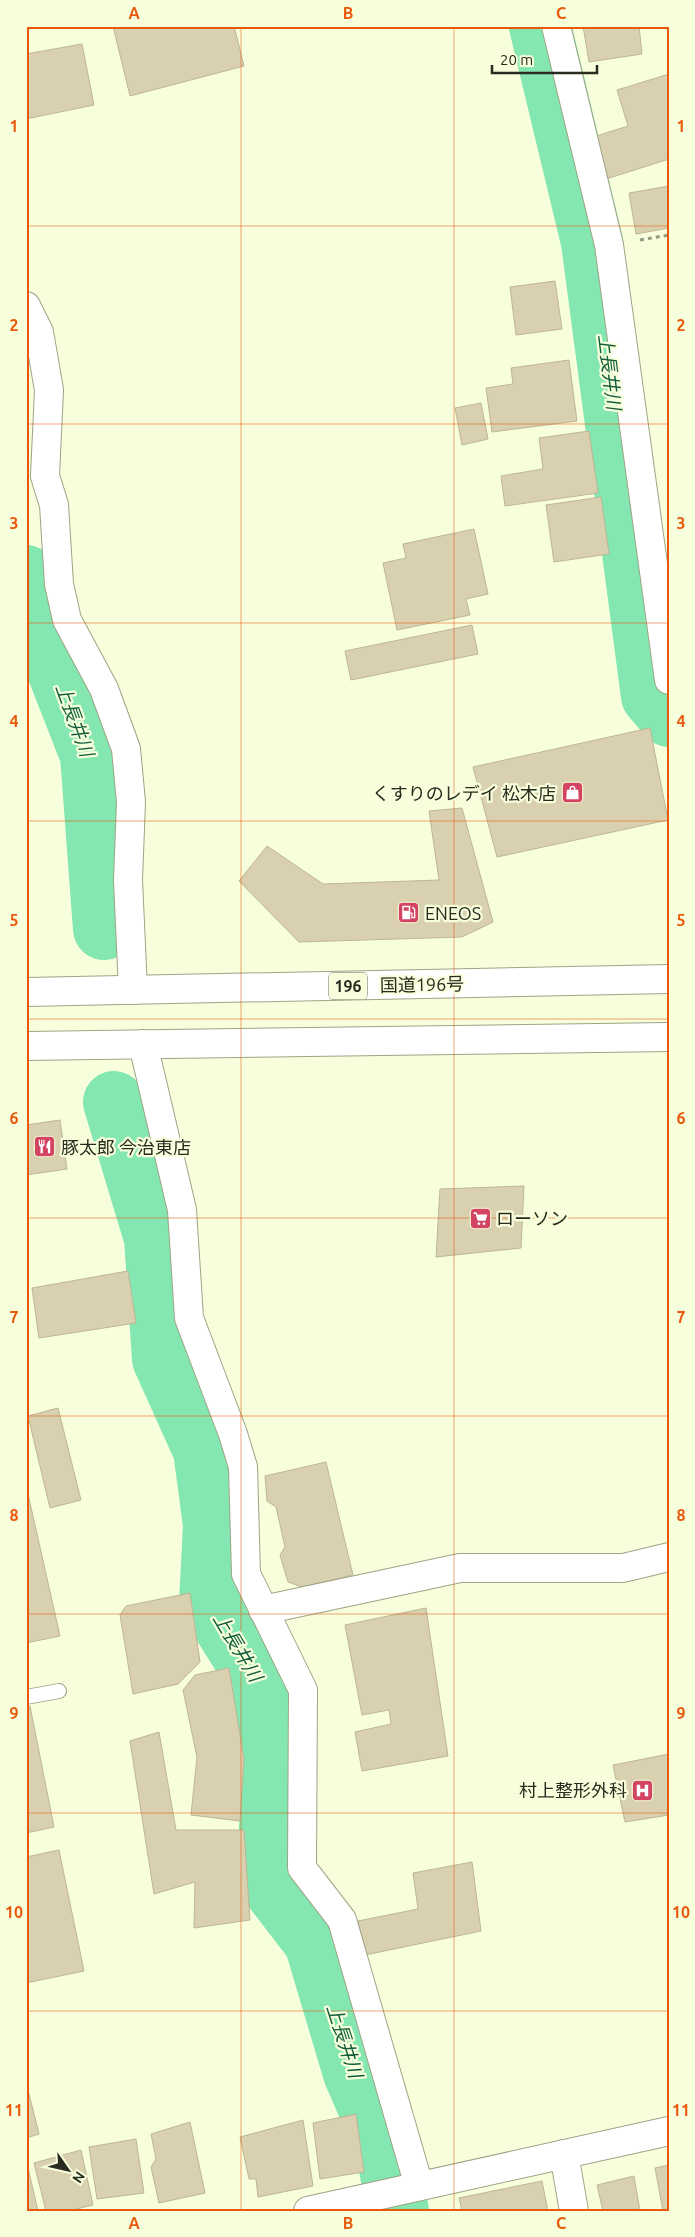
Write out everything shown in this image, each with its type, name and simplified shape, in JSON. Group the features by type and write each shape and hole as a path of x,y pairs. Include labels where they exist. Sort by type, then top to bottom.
{"main road":[{"path":"556,26 608,245 669,680"},
{"path":"26,306 39,332 49,390 36,479 54,505 60,584 67,620 104,689 126,749 131,802 128,880 133,990"},
{"name":"国道196号","path":"26,992 669,979"},
{"path":"26,1046 669,1037"},
{"path":"143,1044 182,1210 189,1318 233,1434 243,1467 246,1574 303,1690 302,1868 342,1920 419,2186"},
{"path":"263,1610 460,1568 623,1568 669,1557"},
{"path":"308,2211 669,2131"},
{"path":"564,2154 574,2211"}],"lane":[{"path":"26,1697 59,1691"}],"building":[{"path":"113,26 234,26 244,66 130,96"},
{"path":"583,26 639,26 642,54 589,62"},
{"path":"82,44 94,105 26,119 26,54"},
{"path":"669,74 669,159 600,181 587,139 628,126 617,90"},
{"path":"669,186 669,228 636,234 629,193"},
{"path":"555,281 562,329 516,335 510,287"},
{"path":"569,360 577,421 492,432 486,388 513,384 511,368"},
{"path":"481,403 488,439 462,445 455,408"},
{"path":"589,431 598,493 505,506 501,476 543,469 539,438"},
{"path":"601,497 609,554 554,562 546,505"},
{"path":"474,529 488,594 466,599 470,615 397,630 383,563 406,558 403,544"},
{"path":"472,625 478,654 351,680 345,651"},
{"name":"くすりのレデイ 松木店","path":"650,728 668,820 497,857 473,767"},
{"path":"462,808 493,922 462,937 299,942 239,881 267,846 323,884 439,880 429,811"},
{"name":"豚太郎 今治東店","path":"60,1120 67,1169 26,1175 26,1125"},
{"name":"ローソン","path":"524,1186 521,1248 436,1257 440,1189"},
{"path":"128,1271 136,1323 39,1338 32,1288"},
{"path":"58,1408 81,1500 50,1508 28,1416"},
{"path":"326,1462 353,1575 302,1587 288,1582 280,1555 285,1547 276,1507 267,1501 265,1476"},
{"path":"26,1485 60,1636 26,1643"},
{"path":"190,1593 200,1662 178,1684 133,1694 120,1615 126,1606"},
{"path":"426,1608 448,1756 362,1771 355,1732 391,1724 389,1710 362,1715 345,1625"},
{"path":"229,1668 244,1759 240,1821 191,1815 197,1757 183,1690 195,1675"},
{"path":"30,1706 54,1827 26,1833 26,1707"},
{"path":"159,1732 176,1830 244,1830 250,1920 194,1928 195,1882 154,1894 130,1741"},
{"name":"村上整形外科","path":"669,1754 669,1815 625,1822 613,1765"},
{"path":"59,1850 84,1971 26,1983 26,1857"},
{"path":"472,1862 481,1931 365,1955 358,1921 418,1909 413,1873"},
{"path":"26,2082 39,2134 26,2138"},
{"path":"356,2114 364,2172 320,2179 313,2123"},
{"path":"303,2120 313,2186 258,2197 256,2179 249,2179 240,2137"},
{"path":"190,2122 205,2193 159,2203 151,2167 156,2159 151,2134"},
{"path":"136,2139 144,2193 97,2199 89,2147"},
{"path":"81,2150 93,2205 68,2211 46,2211 34,2163"},
{"path":"26,2159 38,2211 26,2211"},
{"path":"669,2165 669,2211 663,2211 655,2168"},
{"path":"634,2176 640,2211 603,2211 597,2185"},
{"path":"542,2181 548,2211 462,2211 459,2198"}],"waterway":[{"name":"上長井川","path":"540,26 592,242 652,696 669,716"},
{"name":"上長井川","path":"26,576 28,594 91,755 104,929"},
{"name":"上長井川","path":"114,1102 155,1238 163,1359 204,1450 214,1525 210,1603 262,1686 275,1758 269,1842 275,1890 315,1942 354,2073 386,2147 398,2211"}],"place":[{"name":"くすりのレデイ 松木店","path":"572,793"},
{"name":"ENEOS","path":"409,913"},
{"name":"豚太郎 今治東店","path":"45,1147"},
{"name":"ローソン","path":"480,1218"},
{"name":"村上整形外科","path":"643,1790"}]}
